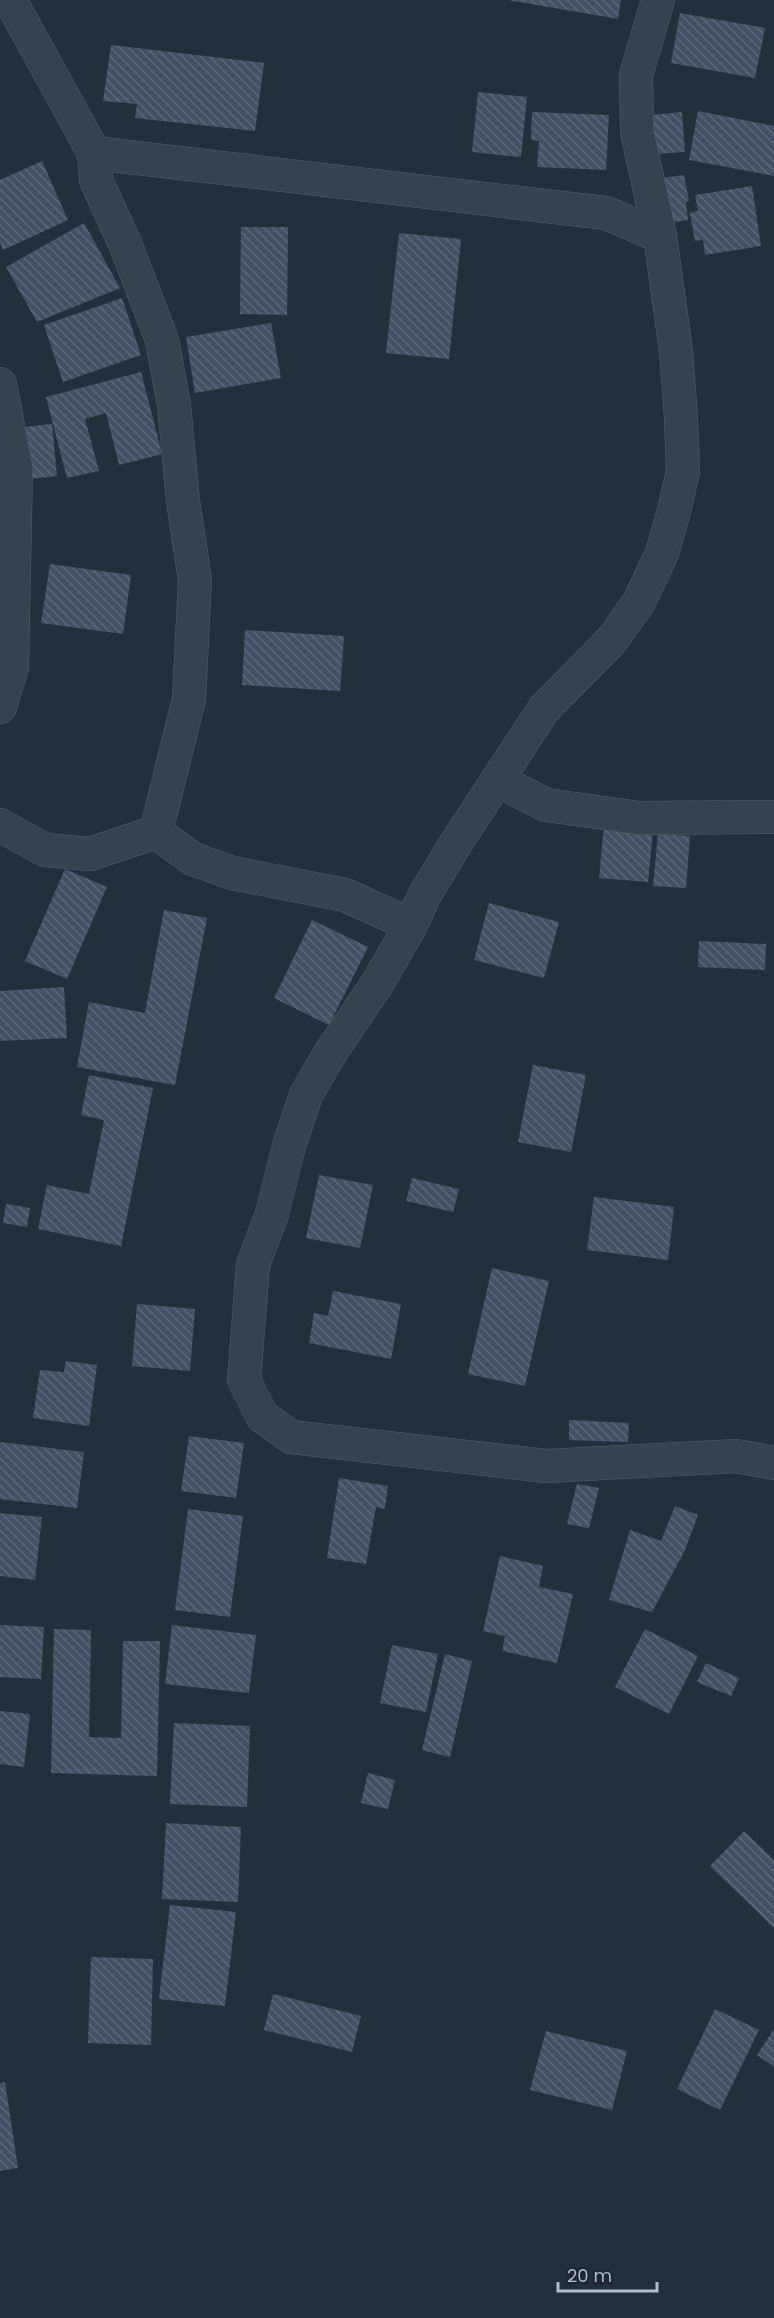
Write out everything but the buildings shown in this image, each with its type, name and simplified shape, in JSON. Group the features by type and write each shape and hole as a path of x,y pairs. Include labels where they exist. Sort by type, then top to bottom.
{"street":[{"path":"10,0 94,153 96,180 126,246 162,340 174,405 183,501 195,580 189,699 156,832"},
{"path":"658,0 636,75 636,132 660,236 676,351 681,418 683,471 662,553 639,602 612,640 544,709 499,781 450,852 377,984 329,1055 306,1095 289,1146 272,1214 253,1264 244,1380 262,1416 291,1437 546,1466 736,1456 774,1463"},
{"path":"94,153 606,213 660,236"},
{"path":"606,213 647,178"},
{"path":"0,384 16,468 12,667 0,707"},
{"path":"499,781 546,805 640,818 774,817"},
{"path":"0,825 45,850 90,854 156,832"},
{"path":"156,832 193,859 232,873 345,895 411,925"}]}
